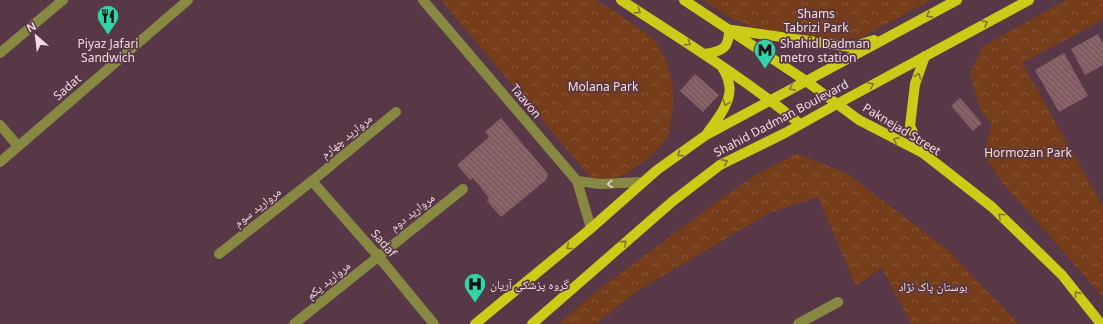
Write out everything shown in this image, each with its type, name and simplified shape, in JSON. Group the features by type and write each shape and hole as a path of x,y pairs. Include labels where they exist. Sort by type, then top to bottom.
{"main road":[{"path":"622,0 705,54 770,100 800,124"},
{"name":"Paknejad Street","path":"684,0 806,81 859,120 923,154 992,207 1030,242 1062,276 1101,324"},
{"name":"Shahid Dadman Boulevard","path":"475,324 592,228 644,182 706,135 957,0"},
{"name":"Shahid Dadman Boulevard","path":"532,324 673,201 720,165 785,133 1029,0"},
{"path":"705,54 717,52 725,47 729,39 729,30 851,47 900,31"},
{"path":"923,154 910,126 915,84 925,56"},
{"path":"706,135 721,114 728,98 730,86 722,67"}],"street":[{"path":"0,54 63,0"},
{"name":"Sadat","path":"0,162 188,0"},
{"name":"Taavon","path":"424,0 577,181 592,228"},
{"name":"مروارید چهارم","path":"312,180 396,112"},
{"path":"0,125 18,146"},
{"name":"مروارید سوم","path":"219,254 312,180"},
{"name":"Sadaf","path":"312,180 378,256 434,324"},
{"path":"577,181 600,184 644,182"},
{"name":"مروارید دوم","path":"378,256 463,189"},
{"name":"مروارید یکم","path":"294,324 378,256"},
{"path":"798,324 838,302"}],"green space":[{"name":"Molana Park","path":"441,0 596,0 653,38 660,49 668,65 673,88 673,106 668,137 649,158 624,175 615,179 597,180 590,177"},
{"name":"Shams Tabrizi Park","path":"702,0 931,0 860,38 833,39 775,34 752,27 731,18"},
{"name":"Hormozan Park","path":"1066,0 1103,0 1103,20 1022,63 1103,206 1103,297 1003,184 983,153 992,125 980,109 970,74 982,47"},
{"name":"بوستان پاک نژاد","path":"796,154 845,172 946,248 1019,324 911,324 882,268 856,286 818,197 769,213 634,293 596,324 558,324 598,290 714,204 757,174"}],"building":[{"path":"1098,34 1103,44 1103,65 1085,75 1071,49"},
{"path":"1064,53 1088,96 1059,112 1035,70"},
{"path":"695,74 719,95 703,112 680,91"},
{"path":"960,98 982,123 973,131 951,106"},
{"path":"501,118 548,174 546,180 501,217 487,201 489,198 473,178 470,180 457,165 489,137 485,132"}],"place":[{"name":"Piyaz Jafari Sandwich","path":"108,36"},
{"name":"Shahid Dadman metro station","path":"765,70"},
{"name":"گروه پزشکی آریان","path":"475,304"}]}
